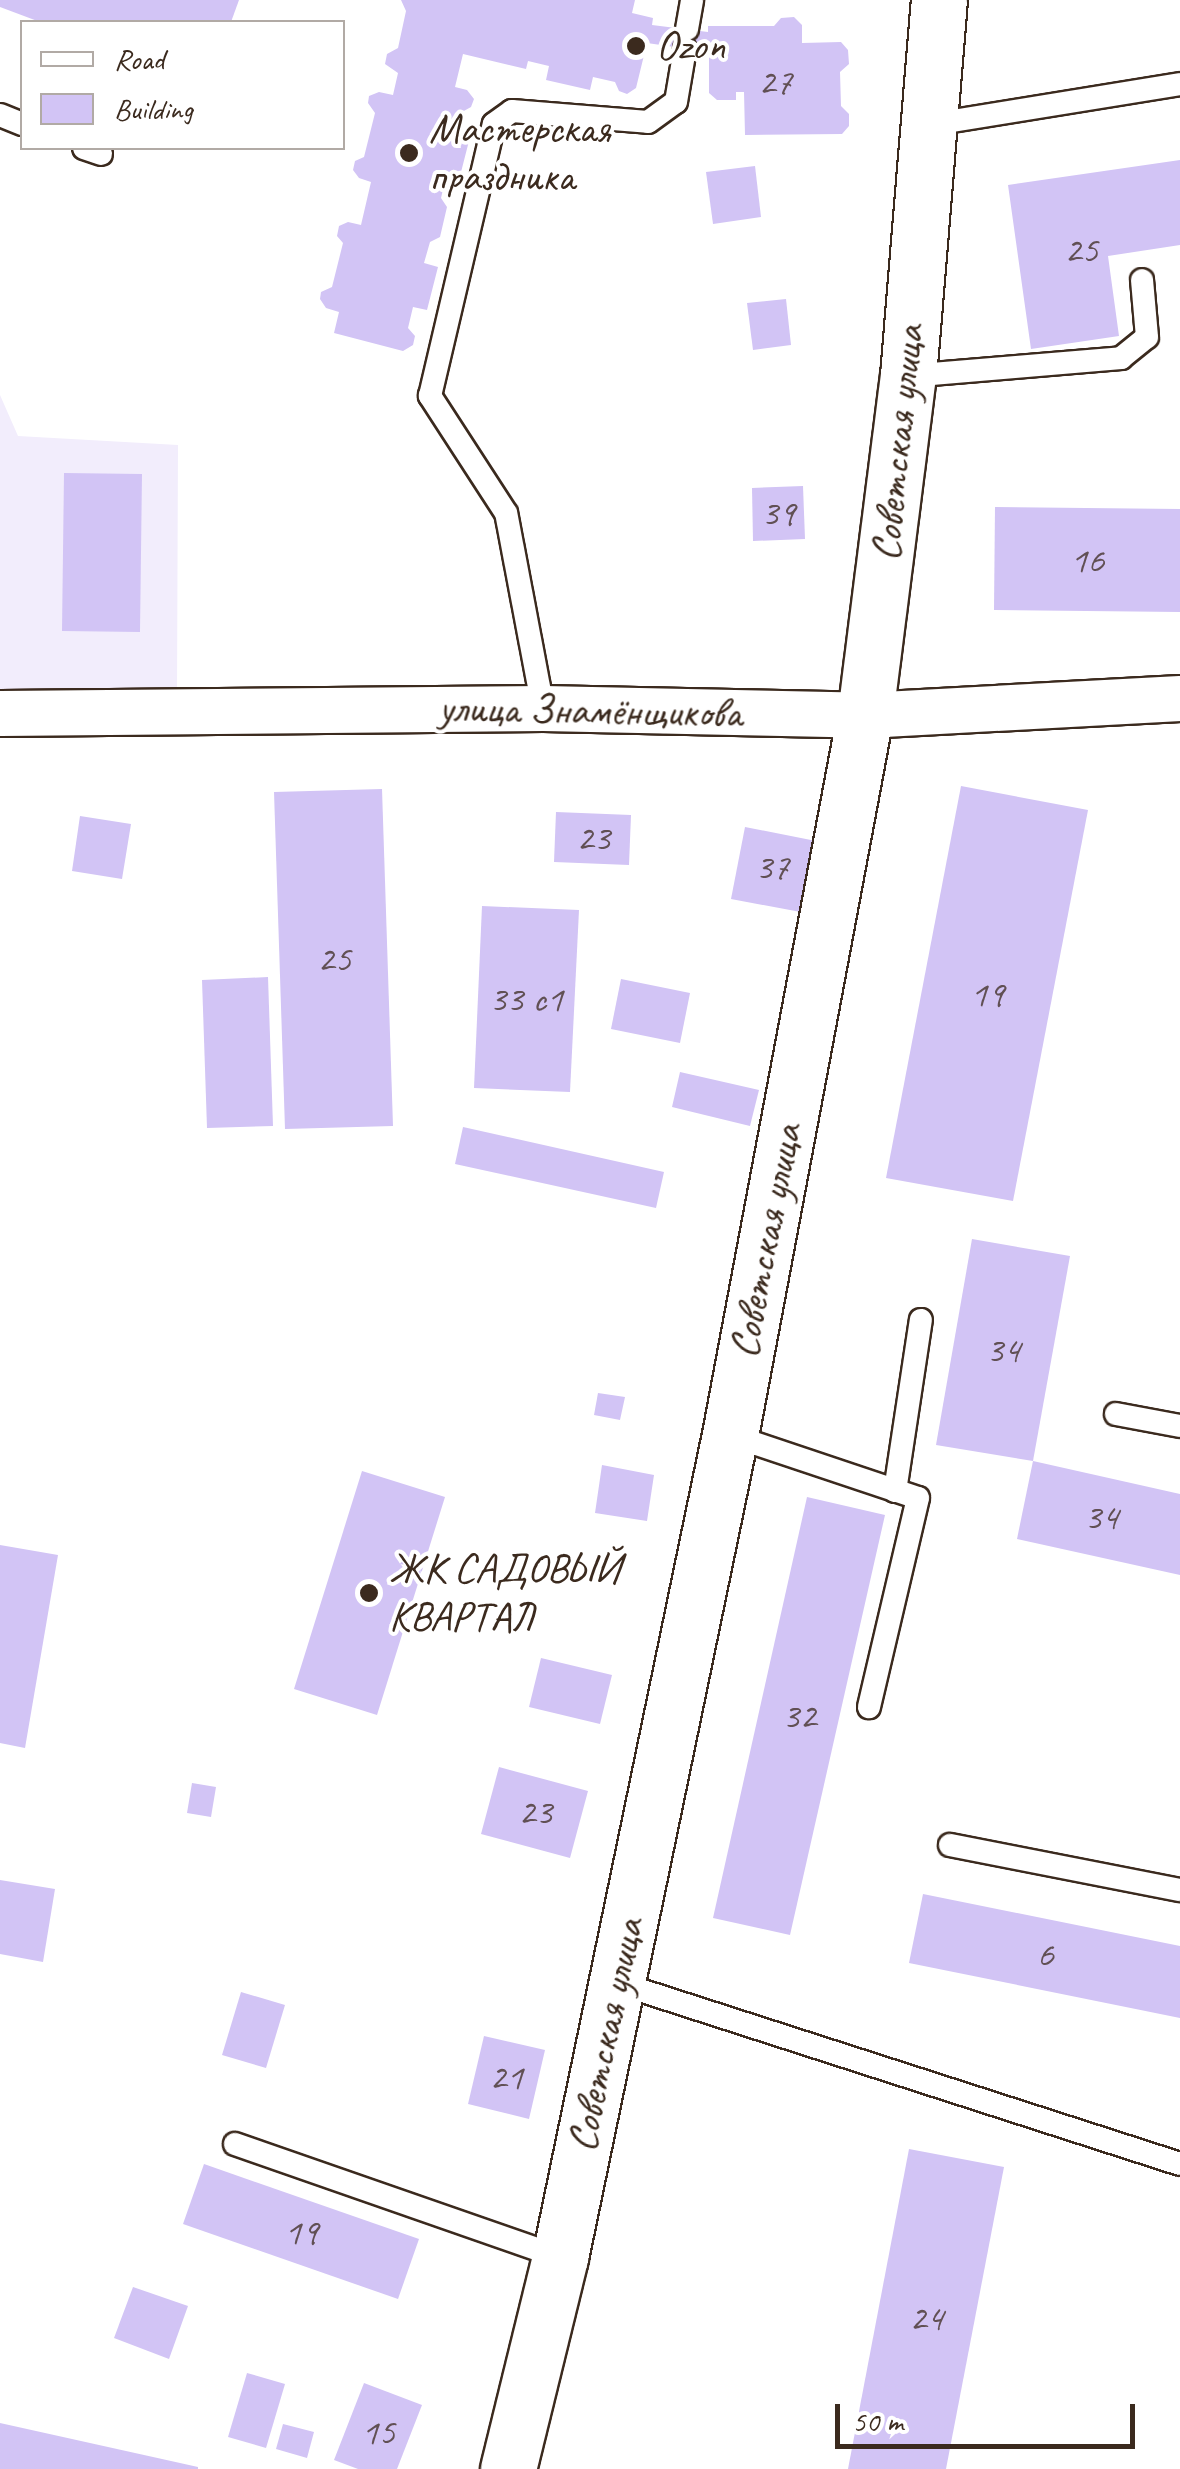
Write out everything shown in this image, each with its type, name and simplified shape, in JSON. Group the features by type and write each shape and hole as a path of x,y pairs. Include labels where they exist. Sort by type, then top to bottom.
{"street":[{"name":"Советская улица","path":"508,2469 560,2257 730,1435 866,715 908,376 939,0"},
{"name":"улица Знамёнщикова","path":"0,713 542,708 866,715 1180,698"}],"lane":[{"path":"542,708 506,513 430,396 494,124 512,111 648,122 676,102 692,0"},
{"path":"928,125 1180,84"},
{"path":"908,376 1121,358 1147,336 1142,280"},
{"path":"895,1490 921,1320"},
{"path":"1116,1414 1180,1426"},
{"path":"730,1435 918,1498 868,1707"},
{"path":"950,1846 1180,1890"},
{"path":"618,1983 1180,2164"},
{"path":"235,2144 560,2257"}],"shaded area":[{"path":"0,395 18,436 178,445 177,695 0,694"}],"building":[{"path":"0,0 239,0 232,20 35,20 0,7"},
{"path":"401,0 635,0 632,13 653,18 652,25 708,32 708,26 774,26 781,18 794,17 802,25 802,43 841,42 848,50 849,64 840,72 841,106 849,114 849,126 842,134 745,135 744,92 736,92 736,100 717,100 709,93 709,52 647,43 636,88 627,94 619,91 615,82 593,77 590,90 546,80 549,66 528,61 526,69 463,54 455,87 467,90 474,99 471,107 462,112 457,133 470,137 459,180 446,177 441,198 447,207 440,237 430,242 424,263 438,267 427,310 413,307 408,328 415,336 413,345 403,351 334,333 339,312 326,308 320,299 321,292 332,287 343,243 337,236 339,226 348,222 361,225 371,182 359,178 353,170 355,161 364,157 375,113 368,103 369,96 379,92 393,95 398,73 385,64 387,54 398,48 406,11"},
{"path":"1180,160 1180,245 1108,256 1119,336 1031,349 1008,185"},
{"path":"755,166 761,217 713,224 706,172"},
{"path":"786,299 791,345 753,350 747,303"},
{"path":"64,473 142,474 140,632 62,631"},
{"path":"803,486 805,539 753,541 752,488"},
{"path":"995,507 1180,509 1180,612 994,610"},
{"path":"961,786 1088,810 1013,1201 886,1178"},
{"path":"382,789 393,1126 285,1129 274,792"},
{"path":"556,812 631,815 629,865 554,862"},
{"path":"80,816 131,824 122,879 72,871"},
{"path":"745,827 821,842 806,913 731,899"},
{"path":"482,906 579,910 570,1092 474,1088"},
{"path":"268,977 273,1126 207,1128 202,980"},
{"path":"621,979 690,993 680,1043 611,1029"},
{"path":"680,1072 759,1090 750,1126 672,1107"},
{"path":"463,1127 664,1172 656,1208 455,1164"},
{"path":"972,1239 1070,1256 1033,1461 936,1445"},
{"path":"598,1393 625,1397 620,1420 594,1415"},
{"path":"1033,1461 1180,1494 1180,1575 1017,1539"},
{"path":"602,1465 654,1475 647,1521 595,1513"},
{"name":"ЖК САДОВЫЙ КВАРТАЛ","path":"362,1471 445,1497 377,1715 294,1689"},
{"path":"807,1497 885,1515 790,1935 713,1918"},
{"path":"0,1545 58,1555 25,1748 0,1743"},
{"path":"541,1658 612,1675 600,1724 529,1707"},
{"path":"499,1767 588,1791 570,1858 481,1834"},
{"path":"192,1783 216,1787 211,1817 187,1813"},
{"path":"0,1880 55,1889 43,1962 0,1954"},
{"path":"923,1894 1180,1946 1180,2018 909,1963"},
{"path":"241,1992 285,2005 266,2068 222,2055"},
{"path":"484,2036 545,2050 529,2119 468,2104"},
{"path":"909,2149 1004,2167 946,2469 848,2469"},
{"path":"204,2164 419,2239 398,2299 183,2224"},
{"path":"133,2287 188,2306 169,2359 114,2338"},
{"path":"247,2373 285,2384 266,2448 228,2437"},
{"path":"364,2383 422,2405 397,2469 358,2469 334,2460"},
{"path":"0,2423 198,2467 198,2469 0,2469"},
{"path":"283,2424 314,2432 307,2458 276,2449"}],"place":[{"name":"Ozon","path":"636,46"},
{"name":"Мастерская праздника","path":"409,153"},
{"name":"ЖК САДОВЫЙ КВАРТАЛ","path":"369,1593"}]}
